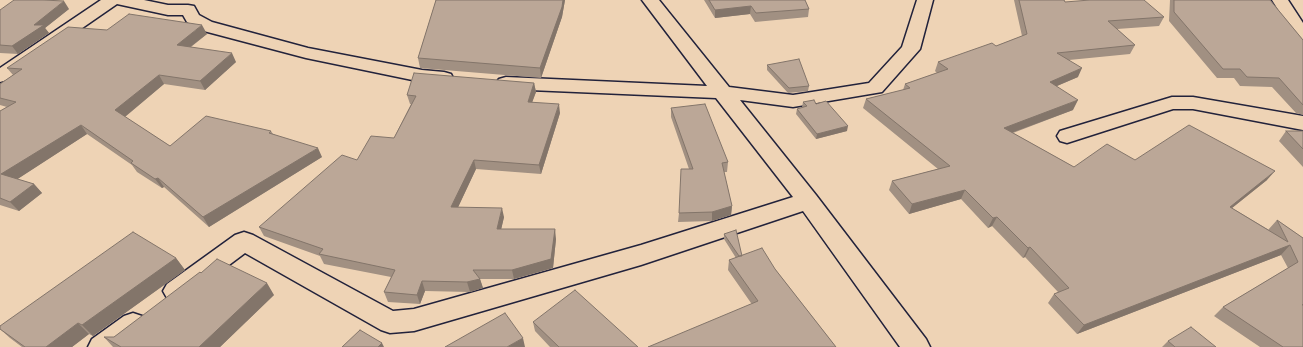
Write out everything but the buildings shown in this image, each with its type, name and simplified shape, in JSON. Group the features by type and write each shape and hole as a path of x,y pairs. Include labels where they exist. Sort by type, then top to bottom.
{"street":[{"path":"0,76 112,0"},
{"path":"120,0 168,10 188,10 192,18 206,26 306,53 422,76 460,79"},
{"path":"650,0 808,201 916,347"},
{"path":"491,82 553,86 721,92 793,101 875,88 911,49 924,0"},
{"path":"1263,2 1281,2 1303,36"},
{"path":"1067,136 1172,103 1193,104 1303,123"},
{"path":"102,347 244,241 390,322 414,320 641,256 808,201"}]}
